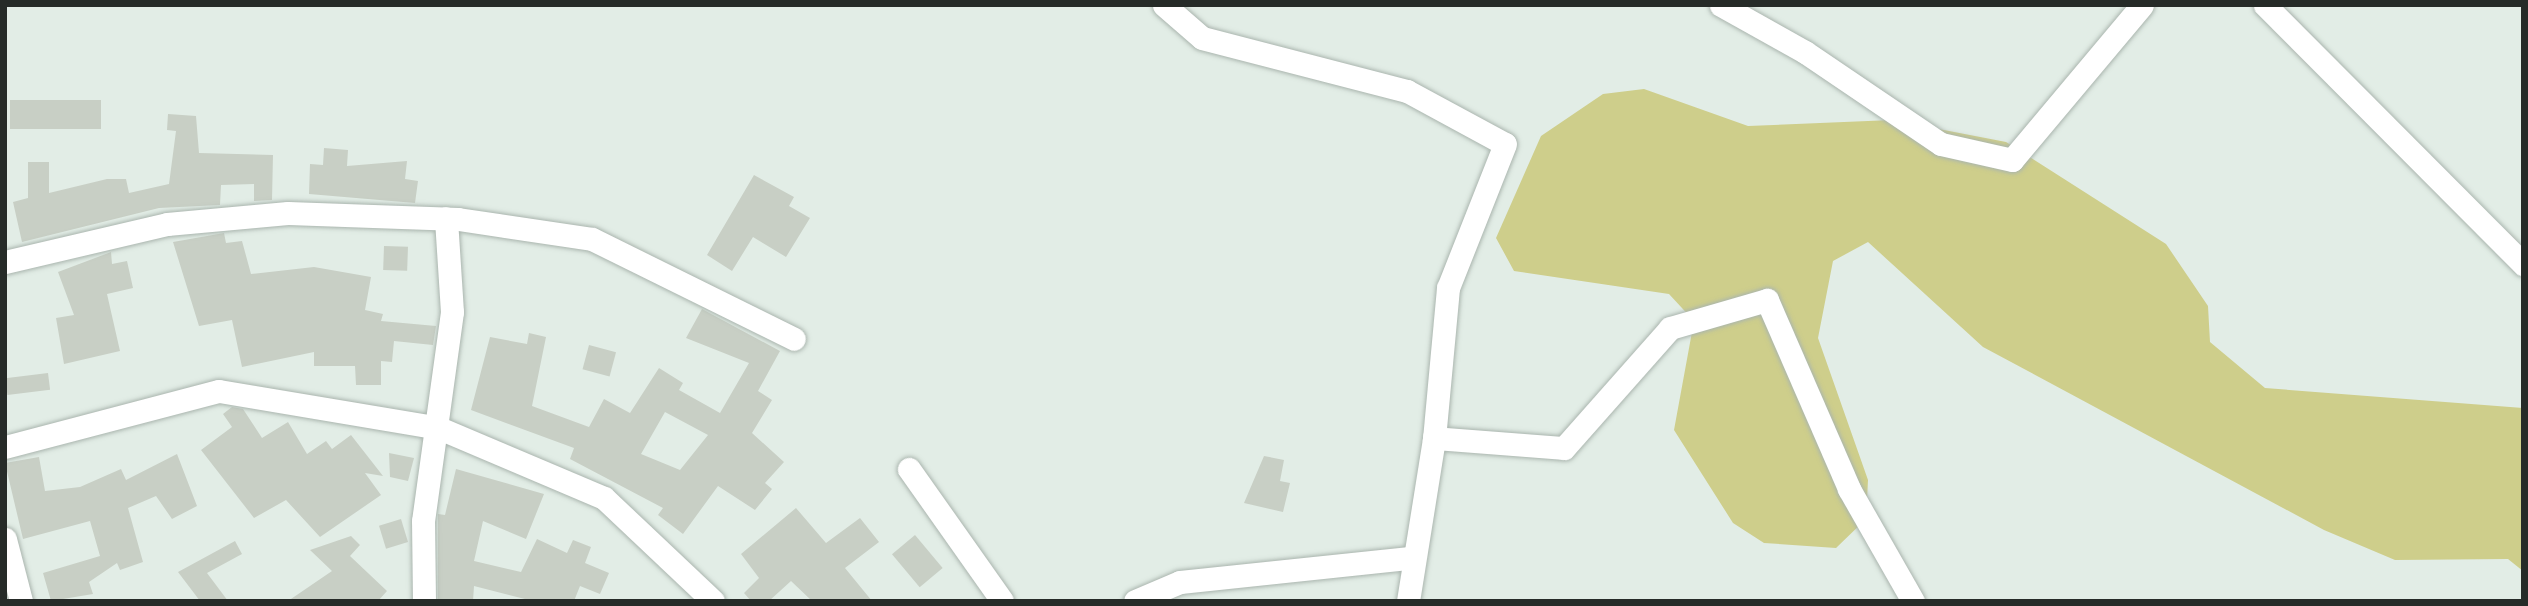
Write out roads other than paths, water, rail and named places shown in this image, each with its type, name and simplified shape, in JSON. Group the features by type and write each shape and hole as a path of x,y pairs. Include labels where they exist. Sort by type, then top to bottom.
{"street":[{"path":"1164,5 1202,38 1407,91 1505,144 1448,288 1434,438 1410,558 1408,601"},
{"path":"1721,5 1805,52 1941,144 2012,160 2142,5"},
{"path":"2265,5 2523,264"},
{"path":"5,262 181,223 288,213 446,218 592,239 794,340"},
{"path":"424,601 422,520 439,428 452,312 446,218"},
{"path":"1434,438 1563,447 1670,328 1767,300 1849,489 1913,601"},
{"path":"5,447 219,391 439,428 604,498 708,599"},
{"path":"909,469 1002,601"},
{"path":"5,539 21,601"},
{"path":"1135,601 1180,582 1410,558"}]}
